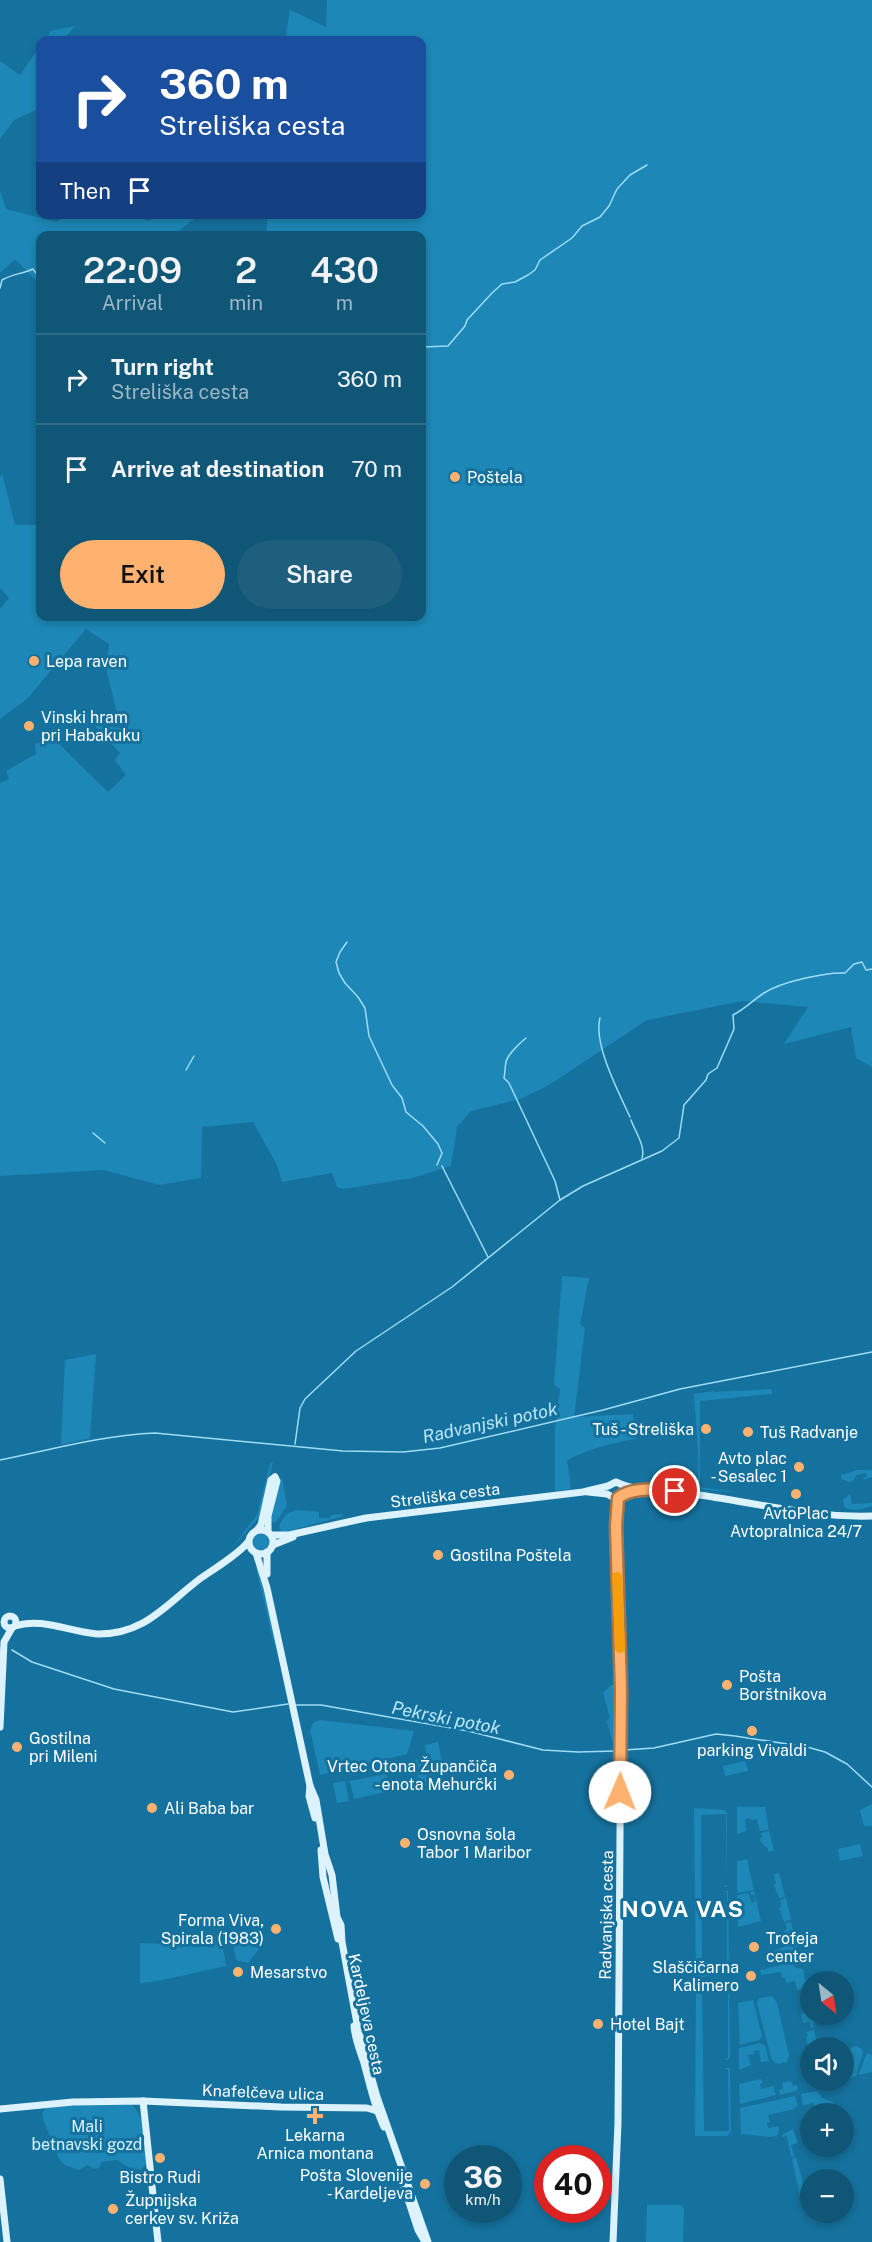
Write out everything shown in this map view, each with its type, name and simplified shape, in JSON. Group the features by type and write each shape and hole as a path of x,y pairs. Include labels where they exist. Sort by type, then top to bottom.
{"street":[{"path":"0,1614 95,1634 129,1629 157,1616 196,1581 248,1542 251,1534 257,1530 262,1521 275,1476 277,1481 268,1516 273,1545"},
{"name":"Streliška cesta","path":"614,1494 615,1482 644,1489 694,1494 822,1515 872,1516"},
{"path":"614,1494 621,1484"},
{"name":"Streliška cesta","path":"312,1530 366,1518 583,1492 614,1494 644,1489"},
{"name":"Radvanjska cesta","path":"614,1494 621,1690 618,2123 614,2242"},
{"path":"257,1530 276,1536 312,1530"},
{"path":"267,1588 267,1552 273,1545 312,1530"},
{"path":"248,1542 267,1588"},
{"path":"216,1568 254,1552 267,1552"},
{"name":"Kardeljeva cesta","path":"267,1588 310,1786 316,1800 325,1854 332,1875 337,1917 341,1925 358,2029 379,2111 427,2242"},
{"path":"0,1727 6,1617 11,1616"},
{"path":"7,1625 16,1622 11,1616"},
{"path":"7,1625 32,1622"},
{"path":"143,2101 158,2242"},
{"name":"Knafelčeva ulica","path":"0,2109 73,2102 143,2101 367,2108 379,2111"},
{"path":"0,2179 1,2207 7,2242"}],"green space":[{"path":"327,0 872,0 872,1067 856,1058 851,1027 784,1044 808,1007 742,1001 647,1020 549,1085 520,1099 471,1111 457,1127 451,1166 412,1178 343,1189 337,1187 332,1173 282,1182 277,1165 253,1122 202,1127 201,1178 159,1185 104,1170 0,1176 0,783 9,779 6,771 36,754 35,744 53,738 108,792 126,775 115,760 120,753 94,725 121,728 106,669 109,644 86,629 27,699 0,719 0,609 9,598 0,588 0,479 2,473 15,525 36,525 36,621 426,621 426,231 266,231 268,219 426,219 426,36 286,36 290,10 326,27"},
{"path":"75,26 66,36 48,36 51,31"},
{"path":"36,52 36,110 14,120 0,139 0,61 20,75"},
{"path":"0,191 6,209 36,217 36,219 56,222 62,219 144,219 148,221 152,219 194,219 178,231 36,231 36,281 15,259 0,273"},
{"path":"562,1276 589,1278 580,1324 585,1328 574,1417 633,1414 636,1439 600,1447 567,1460 571,1489 555,1491 555,1429 560,1389 554,1385"},
{"path":"96,1354 90,1438 61,1445 65,1360"},
{"path":"771,1389 772,1394 700,1401 700,1487 742,1493 697,1489 699,1464 694,1394"},
{"path":"273,1462 259,1517 231,1549 257,1515 270,1464"},
{"path":"858,1470 872,1470 872,1477 864,1480 863,1478 867,1477 866,1473 856,1475 850,1482 841,1479 841,1475"},
{"path":"282,1476 287,1506 275,1523 270,1520"},
{"path":"850,1494 852,1504 872,1503 872,1506 857,1510 847,1509 843,1500"},
{"path":"296,1510 319,1512 319,1518 330,1518 331,1515 342,1514 343,1516 285,1532 281,1531 279,1526 284,1517"},
{"path":"258,1534 264,1534 269,1542 267,1548 258,1550 253,1545 253,1539"},
{"path":"259,1565 273,1629 275,1648 256,1568"},
{"path":"611,1685 617,1689 616,1743 613,1743 607,1722 610,1717 603,1693"},
{"path":"320,1720 414,1731 407,1754 320,1775 310,1730 313,1723"},
{"path":"438,1742 444,1772 432,1774 434,1784 420,1787 414,1760 427,1757 425,1745"},
{"path":"745,1761 748,1771 725,1776 723,1766"},
{"path":"386,1774 389,1791 354,1799 350,1781"},
{"path":"345,1781 349,1801 337,1803 333,1783"},
{"path":"872,1804 872,1826 864,1826 860,1810"},
{"path":"737,1807 765,1807 769,1830 760,1831 757,1819 751,1820 750,1818 745,1819 746,1831 737,1834"},
{"path":"694,1808 725,1810 727,1813 727,1885 726,1814 701,1815 702,1971 727,1970 727,1892 723,1891 728,1891 729,1971 699,1978 696,1977"},
{"path":"769,1831 774,1850 769,1852 767,1847 761,1843 760,1838 761,1833"},
{"path":"860,1844 863,1856 840,1861 838,1849"},
{"path":"747,1859 754,1890 737,1893 737,1861"},
{"path":"779,1873 785,1897 779,1898 774,1885 776,1884 774,1874"},
{"path":"754,1891 761,1921 738,1927 737,1895 748,1893 752,1903 755,1901 754,1895 750,1892"},
{"path":"786,1898 791,1920 784,1922 779,1908 781,1907 780,1900"},
{"path":"791,1922 797,1947 790,1956 774,1960 772,1951 784,1947 780,1937 785,1936 784,1931 787,1930 785,1923"},
{"path":"260,1931 263,1944 248,1963 236,1960 232,1937"},
{"path":"221,1935 226,1966 140,1983 140,1943 165,1944 186,1939 188,1944"},
{"path":"791,1963 796,1968 803,1969 803,1971 800,1971 800,1989 797,1990 795,1981 786,1983 781,1972 761,1975 760,1970"},
{"path":"696,1988 726,1988 729,1991 730,2058 727,2060 724,2059 728,2058 728,1992 702,1993 704,2131 729,2131 728,2070 724,2068 728,2068 730,2069 731,2131 727,2136 695,2136"},
{"path":"772,1996 777,2003 789,2055 787,2062 778,2064 772,2060 757,2003 759,1998"},
{"path":"753,2000 762,2036 759,2040 740,2045 738,2003"},
{"path":"814,2030 816,2037 806,2037 807,2032"},
{"path":"760,2043 765,2046 769,2061 761,2062 759,2050 754,2051 754,2054 748,2055 751,2065 739,2070 739,2048"},
{"path":"854,2047 862,2049 863,2053 854,2077"},
{"path":"867,2053 872,2055 872,2072 858,2075"},
{"path":"761,2079 763,2083 760,2084 761,2089 773,2086 776,2095 740,2104 739,2084"},
{"path":"791,2081 793,2086 797,2085 798,2090 780,2095 779,2090 783,2088 782,2083"},
{"path":"817,2091 822,2098 833,2103 803,2103 801,2094"},
{"path":"795,2096 798,2106 794,2107 795,2109 768,2115 770,2122 767,2123 768,2128 779,2126 778,2135 771,2137 741,2134 740,2108"},
{"name":"Mali betnavski gozd","path":"131,2104 143,2123 147,2162 141,2170 128,2167 117,2160 102,2162 99,2168 94,2169 88,2165 79,2170 65,2165 59,2159 43,2119 42,2113 46,2108"},
{"path":"793,2129 798,2143 791,2145 794,2156 791,2157 787,2136 782,2137 782,2135"},
{"path":"796,2157 800,2172 800,2196 792,2159"},
{"path":"647,2205 681,2205 684,2209 683,2242 646,2242"}],"waterway":[{"path":"426,347 448,346 465,326 467,320 492,293 502,284 515,282 528,275 535,270 540,260 572,238 582,226 600,217 609,206 617,189 630,175 647,165"},
{"path":"0,288 2,280 10,276 33,269 36,273"},
{"path":"347,942 336,962 339,973 365,1008 369,1036 392,1085 402,1098 406,1112 423,1126 438,1144 442,1153 437,1165"},
{"path":"295,1444 300,1408 305,1399 356,1351 452,1287 560,1200 583,1186 662,1151 679,1138 684,1105 706,1080 708,1074 717,1068 734,1029 733,1015 764,993 781,985 815,976 845,973 854,964 862,962 866,970 872,969"},
{"path":"600,1018 600,1041 614,1082 630,1117"},
{"path":"526,1038 507,1059 504,1078 509,1083 555,1181 560,1200"},
{"path":"186,1070 194,1056"},
{"path":"631,1120 641,1144 642,1158"},
{"path":"93,1133 105,1143"},
{"path":"442,1166 488,1257"},
{"name":"Radvanjski potok","path":"0,1460 96,1440 155,1433 343,1451 403,1452 440,1448 603,1410 680,1389 872,1352"},
{"name":"Pekrski potok","path":"12,1650 32,1662 114,1689 233,1712 288,1704"},
{"name":"Pekrski potok","path":"296,1705 321,1705 468,1731 543,1750 616,1751"},
{"name":"Pekrski potok","path":"624,1750 654,1748 716,1734 735,1736 825,1752 847,1764 872,1787"}],"slow traffic":[{"path":"617,1577 620,1648"}],"place":[{"name":"Poštela","path":"455,477"},
{"name":"Lepa raven","path":"34,661"},
{"name":"Vinski hram pri Habakuku","path":"29,726"},
{"name":"Tuš - Streliška","path":"706,1429"},
{"name":"Tuš Radvanje","path":"748,1432"},
{"name":"Avto plac - Sesalec 1","path":"799,1467"},
{"name":"AvtoPlac Avtopralnica 24/7","path":"796,1494"},
{"name":"Gostilna Poštela","path":"438,1555"},
{"name":"Pošta Borštnikova","path":"727,1685"},
{"name":"parking Vivaldi","path":"752,1731"},
{"name":"Gostilna pri Mileni","path":"17,1747"},
{"name":"Vrtec Otona Župančiča - enota Mehurčki","path":"509,1775"},
{"name":"Ali Baba bar","path":"152,1808"},
{"name":"Osnovna šola Tabor 1 Maribor","path":"405,1843"},
{"name":"Forma Viva, Spirala (1983)","path":"276,1929"},
{"name":"Trofeja center","path":"754,1947"},
{"name":"Mesarstvo","path":"238,1972"},
{"name":"Slaščičarna Kalimero","path":"751,1976"},
{"name":"Hotel Bajt","path":"598,2024"},
{"name":"Lekarna Arnica montana","path":"315,2116"},
{"name":"Bistro Rudi","path":"160,2158"},
{"name":"Pošta Slovenije - Kardeljeva","path":"425,2184"},
{"name":"Župnijska cerkev sv. Križa","path":"113,2209"}],"district":[{"name":"NOVA VAS","path":"683,1909"}],"route":[{"path":"620,1792 621,1690 616,1526 618,1498 622,1494 644,1489 675,1491"}]}
